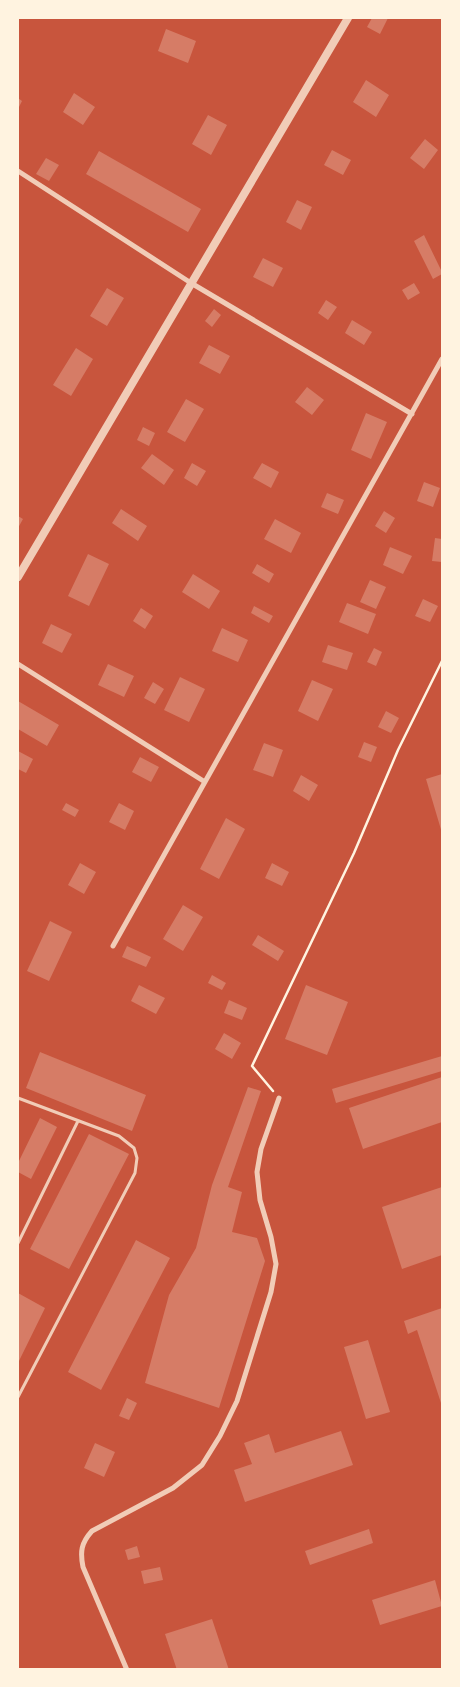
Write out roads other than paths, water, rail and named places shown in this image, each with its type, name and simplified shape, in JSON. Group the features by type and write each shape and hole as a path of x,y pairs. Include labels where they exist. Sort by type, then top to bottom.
{"street":[{"path":"18,578 348,18"},
{"path":"18,171 191,283 412,414"},
{"path":"113,946 442,359"},
{"path":"18,664 205,782"},
{"path":"127,1670 83,1568 81,1548 84,1540 92,1532 173,1488 202,1465 220,1436 237,1400 271,1292 276,1264 272,1237 260,1200 256,1172 261,1149 279,1098"}],"lane":[{"path":"18,1098 119,1136 134,1148 137,1158 135,1173 18,1398"},
{"path":"18,1243 78,1120"}]}
